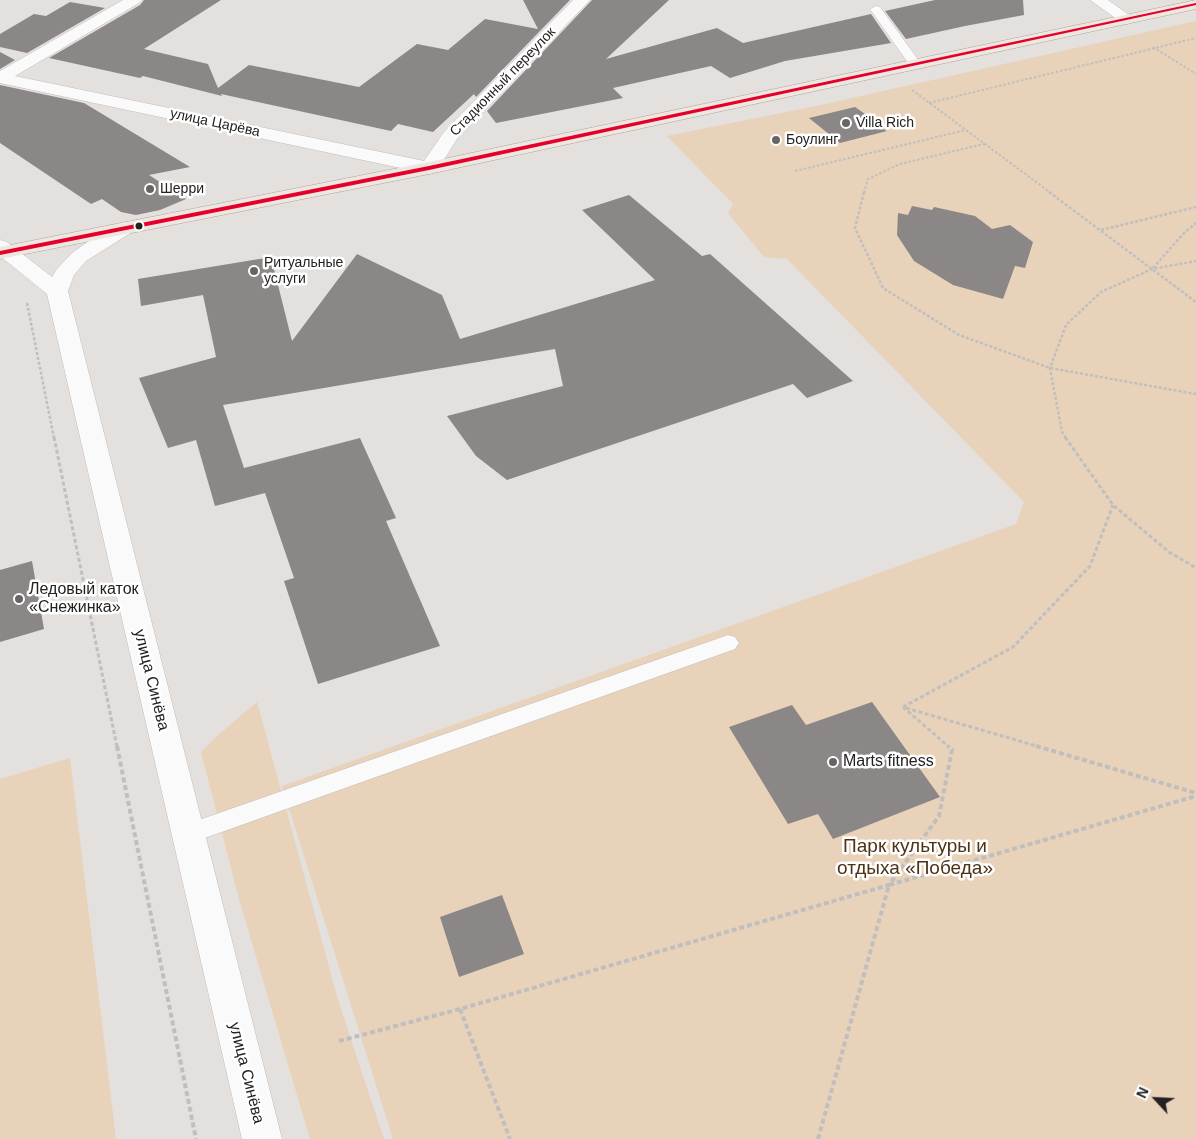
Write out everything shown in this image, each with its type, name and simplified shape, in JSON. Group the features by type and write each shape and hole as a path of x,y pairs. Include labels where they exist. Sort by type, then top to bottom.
{"main road":[{"name":"улица Царёва","path":"2,250 125,228 430,168 1196,4"}],"street":[{"path":"0,78 134,0"},
{"name":"Стадионный переулок","path":"430,168 450,136 582,0"},
{"path":"1098,0 1127,19"},
{"name":"улица Царёва","path":"0,78 430,168"},
{"path":"2,250 57,291 64,273 79,257 125,228"},
{"name":"улица Синёва","path":"57,291 262,1139"}],"lane":[{"path":"876,9 916,64"},
{"path":"188,834 728,643"}],"path":[{"path":"930,103 1196,38"},
{"path":"1153,47 1196,74"},
{"path":"910,89 1196,302"},
{"path":"795,171 966,130"},
{"path":"984,144 900,164 868,179 855,228 883,288 959,335 1050,368 1196,394"},
{"path":"1100,230 1196,207"},
{"path":"1152,269 1184,233 1196,223"},
{"path":"1196,261 1152,269 1101,292 1066,326 1050,368 1062,432 1114,505 1169,552 1196,568"},
{"path":"26,300 196,1139"},
{"path":"903,707 1013,647 1090,566 1114,505"},
{"path":"903,707 1196,795"},
{"path":"818,1139 889,885 939,816 952,750 903,707"},
{"path":"340,1041 460,1009 1196,795"},
{"path":"460,1009 510,1139"}],"green space":[{"name":"Парк культуры и отдыха «Победа»","path":"1196,21 1196,1139 393,1139 282,786 1016,524 1024,502 787,259 764,257 728,213 733,204 667,136 821,105"},
{"path":"257,702 338,1000 384,1139 310,1139 239,899 201,752"},
{"path":"70,758 116,1139 0,1139 0,779"}],"building":[{"path":"144,0 221,0 144,49 208,64 218,88 249,65 359,87 417,44 448,50 485,19 538,29 523,0 570,0 476,97 474,94 433,132 398,124 391,131 221,94 222,96 143,76 140,78 49,58 140,5"},
{"path":"592,0 669,0 606,59 717,28 743,43 871,14 891,43 785,61 730,78 711,66 613,88 623,98 496,123 487,111"},
{"path":"935,0 1023,0 1024,15 906,39 885,11"},
{"path":"70,2 105,8 27,53 0,47 0,34 34,14 46,16"},
{"path":"0,52 15,60 0,69"},
{"path":"0,85 84,103 190,167 149,175 186,199 160,210 136,215 121,212 102,199 91,204 0,143"},
{"path":"855,107 887,131 840,143 809,118"},
{"path":"629,195 702,256 710,254 853,381 807,398 793,384 507,480 476,456 447,416 563,386 555,349 223,405 244,468 360,438 396,518 386,521 440,646 318,684 284,581 294,578 265,493 215,506 196,440 168,448 139,378 216,357 203,295 141,306 138,279 271,257 292,341 357,254 442,295 460,339 655,280 582,210"},
{"path":"912,206 932,210 934,207 975,216 992,229 1010,225 1033,242 1025,268 1015,266 1003,299 953,285 914,261 897,235 898,213 908,215"},
{"name":"Ледовый каток «Снежинка»","path":"32,561 44,629 0,642 0,570"},
{"name":"Marts fitness","path":"872,702 940,797 833,839 818,814 788,824 729,727 792,705 806,725"},
{"path":"502,895 524,954 459,977 440,917"}],"transit line":[{"path":"0,253 429,168 1196,4"}],"place":[{"name":"Villa Rich","path":"846,123"},
{"name":"Боулинг","path":"776,140"},
{"name":"Шерри","path":"150,189"},
{"name":"Ритуальные услуги","path":"254,271"},
{"name":"Ледовый каток «Снежинка»","path":"19,599"},
{"name":"Marts fitness","path":"833,762"}]}
